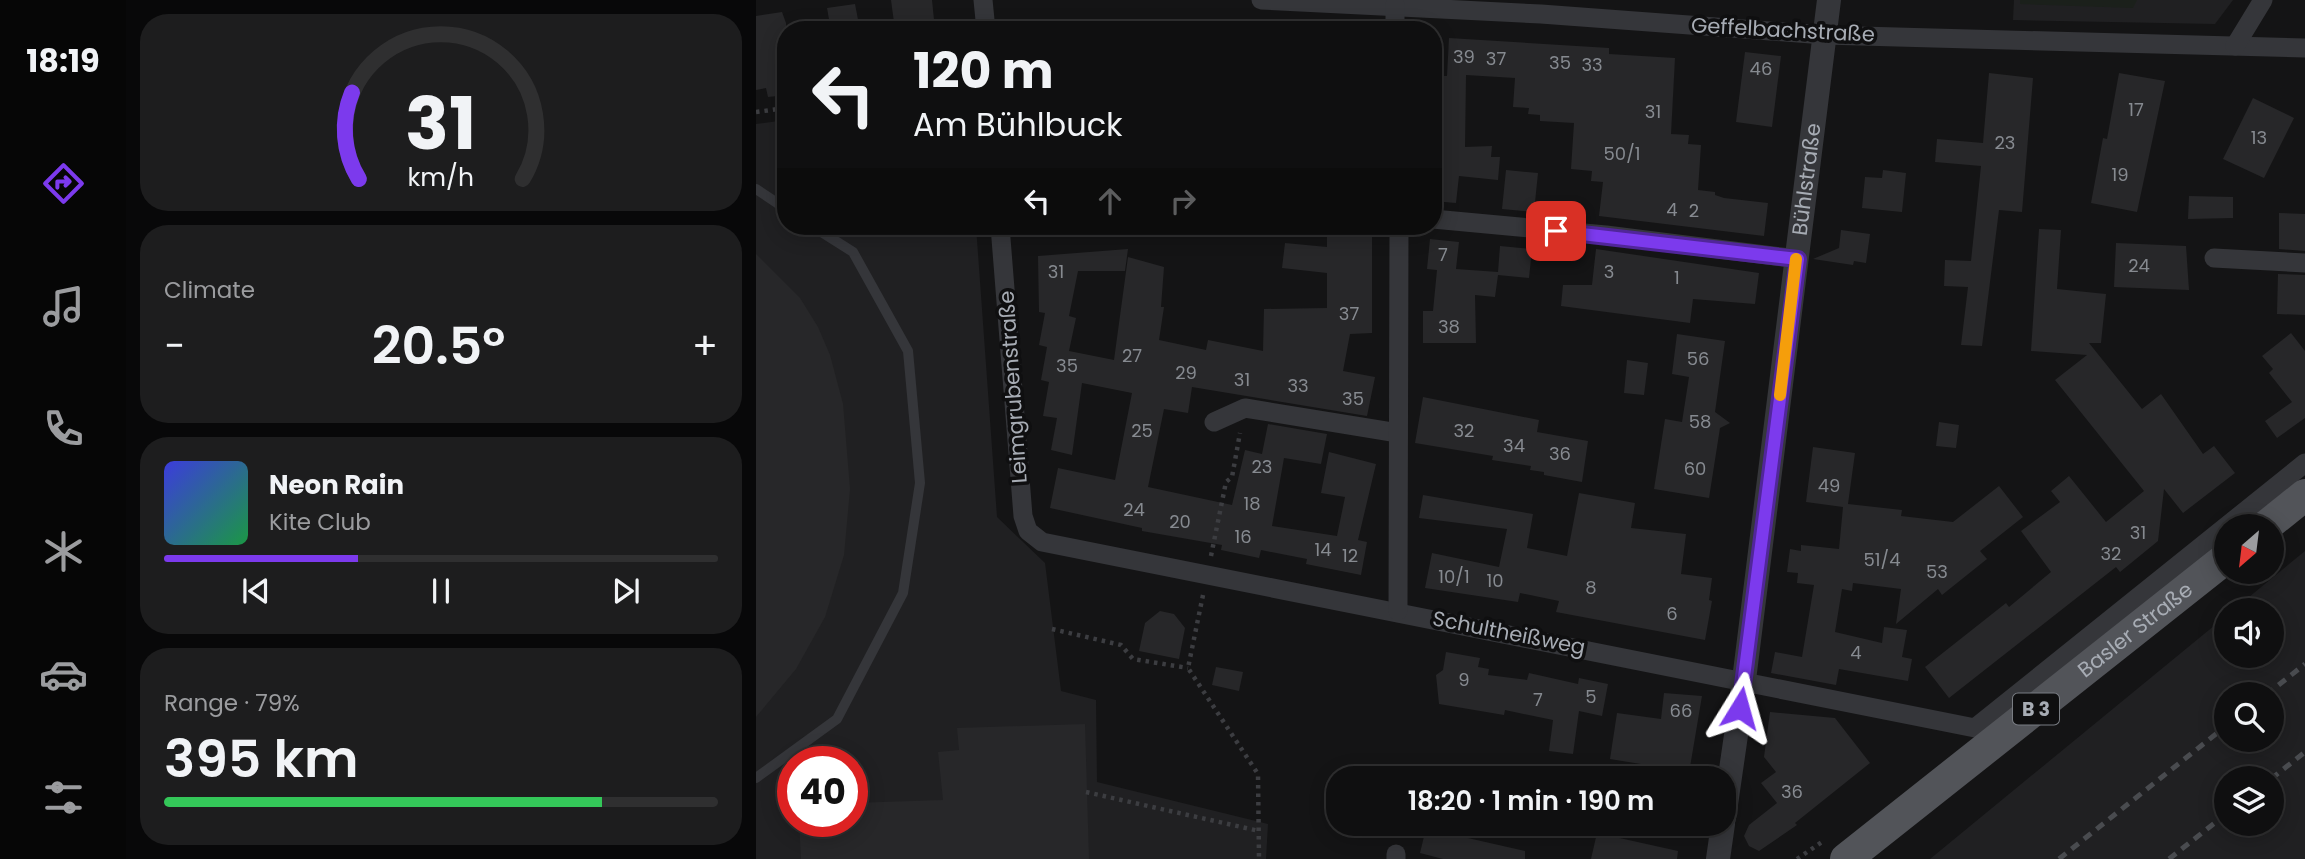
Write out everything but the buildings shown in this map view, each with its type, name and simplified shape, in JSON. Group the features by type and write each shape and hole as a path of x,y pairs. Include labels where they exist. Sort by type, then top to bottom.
{"main road":[{"path":"2281,514 2305,495"},
{"name":"Basler Straße","path":"1846,859 2214,568"}],"street":[{"path":"983,0 985,21"},
{"name":"Geffelbachstraße","path":"1264,0 1542,7 1824,35 2305,48"},
{"name":"Bühlstraße","path":"1732,766 1829,0"},
{"path":"2235,46 2263,0"},
{"path":"1395,5 1395,21"},
{"path":"1442,220 1606,235 1798,259"},
{"name":"Leimgrubenstraße","path":"1001,235 1023,516 1028,531 1042,542"},
{"path":"1398,611 1399,235"},
{"path":"2214,258 2305,263"},
{"path":"1214,422 1245,408 1398,433"},
{"name":"Schultheißweg","path":"1042,542 1975,728 2305,463"},
{"path":"1718,859 1721,836"}],"lane":[{"path":"756,190 777,203"},
{"path":"756,778 837,719 903,593 920,483 908,351 853,252 826,235"}],"path":[{"path":"756,112 777,109"},
{"path":"1245,408 1232,477 1226,482 1188,668 1258,775 1259,859"},
{"path":"1052,629 1121,645 1133,659 1188,668"},
{"path":"1086,792 1259,831"}],"shaded area":[{"path":"2014,0 2233,0 2215,24 2013,20"},
{"path":"2020,0 2137,0 2133,8 2020,4"},
{"path":"777,121 777,235 977,235 997,517 1045,563 1061,691 1096,700 1097,782 1268,824 1266,859 756,859 756,124"},
{"path":"2305,551 2305,859 1930,859 2214,626 2214,668 2284,668 2284,598 2248,598 2265,584 2284,584 2284,568"}],"railway":[{"path":"2282,682 2305,664"},
{"path":"2059,859 2214,736"},
{"path":"2284,769 2305,752"},
{"path":"2169,859 2214,823"}],"slow traffic":[{"path":"1780,395 1796,259"}],"route":[{"path":"1556,231 1798,259 1740,708"}]}
